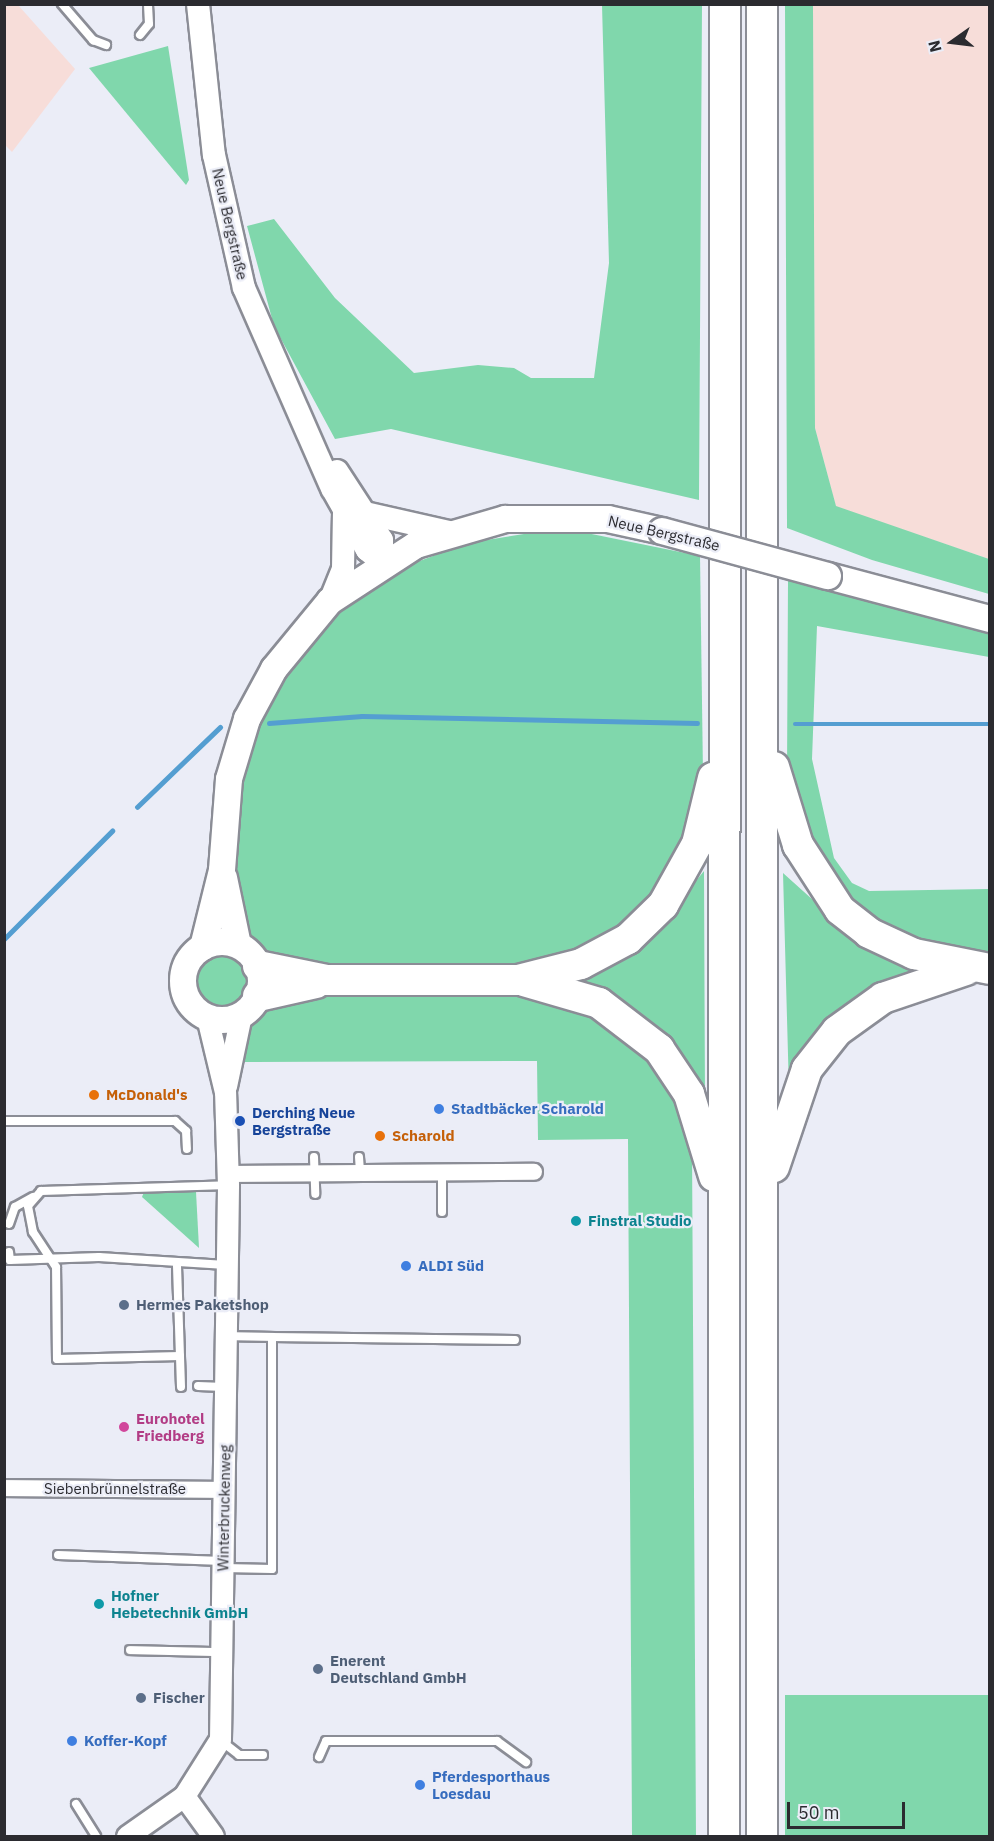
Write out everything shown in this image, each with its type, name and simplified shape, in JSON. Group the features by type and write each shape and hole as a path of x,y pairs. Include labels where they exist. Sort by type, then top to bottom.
{"highway":[{"path":"723,1836 725,4"},
{"path":"762,4 764,728 762,1836"},
{"path":"518,980 608,951 663,905 697,844 725,728"},
{"path":"764,728 798,845 827,896 854,922 890,945 981,969"},
{"path":"248,956 327,980 518,980 599,1003 659,1049 695,1107 724,1221"},
{"path":"763,1213 790,1111 822,1047 883,998 981,969"},
{"path":"249,1005 327,980"}],"main road":[{"name":"Neue Bergstraße","path":"198,4 214,155 244,288 306,432 354,511 367,550 382,562 449,532 544,515 608,519 662,531 990,619"},
{"path":"330,601 343,569 354,511 449,532"},
{"path":"222,870 248,956 249,1005 207,1017 188,1001 183,983 186,964 203,946 222,870 229,779 247,719 274,669 330,601 382,562"},
{"path":"203,946 248,956"}],"street":[{"name":"Winterbruckenweg","path":"225,1092 249,1005"},
{"name":"Winterbruckenweg","path":"127,1836 184,1796 220,1739 224,1652 228,1179 225,1092 207,1017"},
{"path":"228,1179 315,1165 360,1165 442,1173 534,1172"},
{"name":"Siebenbrünnelstraße","path":"4,1488 225,1490"},
{"path":"184,1796 213,1836"}],"lane":[{"path":"62,4 93,40 106,45"},
{"path":"140,35 148,24 148,4"},
{"path":"4,1120 175,1121 186,1131 187,1149"},
{"path":"315,1165 315,1194"},
{"path":"442,1173 442,1212"},
{"path":"12,1224 15,1207 41,1191 228,1179"},
{"path":"33,1197 28,1206 33,1232 52,1258 57,1359 180,1356"},
{"path":"15,1254 177,1266 227,1265"},
{"path":"177,1266 181,1387"},
{"path":"226,1336 515,1340"},
{"path":"58,1555 272,1569 272,1337"},
{"path":"198,1386 225,1387"},
{"path":"130,1650 224,1652"},
{"path":"220,1739 239,1755 263,1755"},
{"path":"319,1756 326,1741 497,1742 526,1762"},
{"path":"76,1804 96,1836"}],"shaded area":[{"path":"5,4 18,5 75,69 12,152 5,145"},
{"path":"813,5 989,5 989,559 836,507 815,428"}],"green space":[{"path":"602,5 702,5 699,500 391,429 335,439 274,326 247,226 274,219 335,298 414,373 478,365 514,368 531,378 594,378 609,263"},
{"path":"785,5 813,5 815,428 836,506 989,559 989,594 872,560 787,528"},
{"path":"168,46 189,180 186,185 89,68"},
{"path":"562,528 700,556 703,775 690,847 621,935 524,967 324,967 273,959 247,939 231,892 231,836 244,764 271,691 327,621 398,569 468,543"},
{"path":"788,580 989,633 989,657 817,626 812,759 834,858 852,883 869,891 989,889 989,958 902,944 821,874 787,774"},
{"path":"704,871 705,1102 566,979 665,919"},
{"path":"783,873 853,936 926,968 789,1091"},
{"path":"220,950 231,952 244,963 249,979 247,990 236,1003 220,1008 209,1006 196,995 191,979 193,968 204,955"},
{"path":"523,990 581,1003 634,1035 682,1097 692,1147 696,1836 632,1836 628,1139 538,1140 537,1061 237,1062 246,1024 259,1008 324,991"},
{"path":"144,1192 196,1192 199,1248 142,1197"},
{"path":"785,1695 989,1695 989,1836 785,1836"}],"waterway":[{"path":"269,723 362,716 697,723"},
{"path":"795,724 990,724"},
{"path":"137,807 220,727"},
{"path":"4,939 112,831"}],"place":[{"name":"McDonald's","path":"94,1095"},
{"name":"Stadtbäcker Scharold","path":"439,1109"},
{"name":"Derching Neue Bergstraße","path":"240,1121"},
{"name":"Scharold","path":"380,1136"},
{"name":"Finstral Studio","path":"576,1221"},
{"name":"ALDI Süd","path":"406,1266"},
{"name":"Hermes Paketshop","path":"124,1305"},
{"name":"Eurohotel Friedberg","path":"124,1427"},
{"name":"Hofner Hebetechnik GmbH","path":"99,1604"},
{"name":"Enerent Deutschland GmbH","path":"318,1669"},
{"name":"Fischer","path":"141,1698"},
{"name":"Koffer-Kopf","path":"72,1741"},
{"name":"Pferdesporthaus Loesdau","path":"420,1785"}]}
